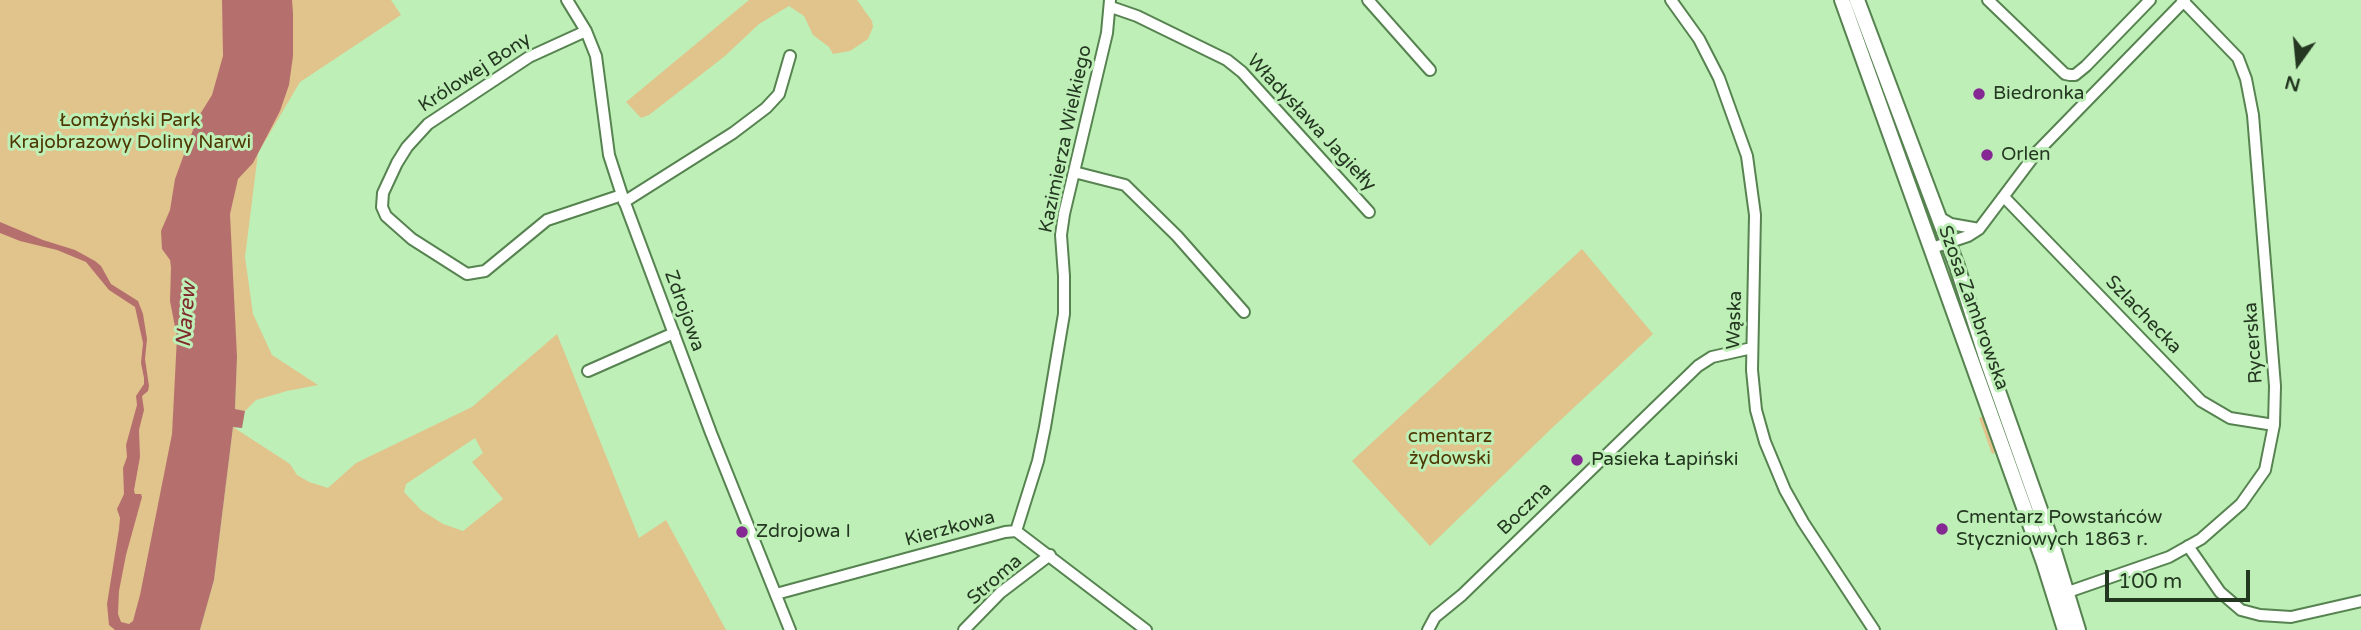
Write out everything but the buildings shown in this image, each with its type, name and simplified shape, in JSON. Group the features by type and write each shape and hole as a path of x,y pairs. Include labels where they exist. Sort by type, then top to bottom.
{"main road":[{"name":"Szosa Zambrowska","path":"1842,0 2045,563 2065,630"},
{"name":"Szosa Zambrowska","path":"1857,0 1957,266 2078,630"},
{"path":"1891,135 1898,127 1906,129"}],"street":[{"name":"Zdrojowa","path":"567,0 586,31 596,56 608,148 623,198 711,433 790,630"},
{"path":"1368,0 1430,70"},
{"name":"Wąska","path":"1671,0 1699,39 1719,78 1747,156 1755,215 1752,348 1756,410 1770,456 1802,522 1874,630"},
{"path":"1988,0 2065,74 2070,75 2080,72 2150,0"},
{"path":"1932,248 1968,236 1979,229 2058,128 2183,0"},
{"name":"Rycerska","path":"2067,592 2169,557 2201,539 2241,504 2265,470 2274,425 2274,372 2253,115 2246,79 2238,58 2183,0"},
{"name":"Kazimierza Wielkiego","path":"1016,531 1038,461 1064,314 1065,276 1061,235 1107,33 1111,4"},
{"name":"Władysława Jagiełły","path":"1111,4 1227,60 1242,72 1369,212"},
{"name":"Królowej Bony","path":"467,274 412,239 386,216 381,200 386,183 407,147 428,124 529,57 586,31"},
{"path":"467,274 485,271 547,220 623,198 733,133 766,108 779,93 790,56"},
{"path":"1074,172 1125,185 1177,236 1244,312"},
{"name":"Szlachecka","path":"2004,197 2201,401 2230,418 2274,425"},
{"path":"1939,217 1951,225 1979,229"},
{"path":"1957,266 1968,236"},
{"path":"467,274 482,283"},
{"path":"588,371 674,333"},
{"name":"Boczna","path":"1427,630 1435,617 1462,595 1698,366 1712,357 1752,348"},
{"name":"Kierzkowa","path":"776,594 1016,531 1146,630"},
{"path":"2188,546 2220,592 2241,610 2260,615 2291,617 2361,601"},
{"name":"Stroma","path":"972,628 1000,593 1050,555"}],"green space":[{"name":"Łomżyński Park Krajobrazowy Doliny Narwi","path":"0,0 391,0 401,15 300,82 258,153 245,257 253,314 272,355 318,385 256,400 245,411 235,409 237,357 176,630 0,630"},
{"path":"749,0 857,0 872,21 873,27 868,39 850,51 833,54 829,47 813,35 804,16 789,6 759,24 725,56 649,115 641,118 626,102"},
{"name":"cmentarz żydowski","path":"1582,249 1653,334 1430,546 1352,461"},
{"path":"1951,271 2048,547 2073,630 1946,273"},
{"path":"557,334 639,538 666,520 726,630 200,630 214,580 233,427 290,464 297,475 328,488 356,463 472,407","holes":["475,438 483,453 472,462 503,499 463,531 443,524 421,510 404,492 406,484"]},
{"path":"1984,416 1998,451 1992,454 1979,418"}],"water":[{"name":"Narew","path":"222,0 292,0 293,13 293,56 289,85 280,111 253,163 238,179 230,214 237,357 235,409 245,411 242,428 233,427 214,580 200,630 115,630 109,625 107,604 119,529 117,509 124,494 123,468 137,405 136,396 144,384 141,363 143,343 135,307 109,290 86,262 57,250 0,233 0,222 75,250 95,261 111,284 138,301 143,314 149,386 142,396 144,410 139,430 140,457 134,490 135,494 141,494 142,497 119,591 118,614 121,622 129,624 133,621 140,595 172,434 177,337 170,301 170,260 162,249 161,231 170,210 175,179 197,119 212,95 223,56"}],"place":[{"name":"Biedronka","path":"1979,94"},
{"name":"Orlen","path":"1987,155"},
{"name":"Pasieka Łapiński","path":"1577,460"},
{"name":"Cmentarz Powstańców Styczniowych 1863 r.","path":"1942,529"},
{"name":"Zdrojowa I","path":"742,532"}]}
